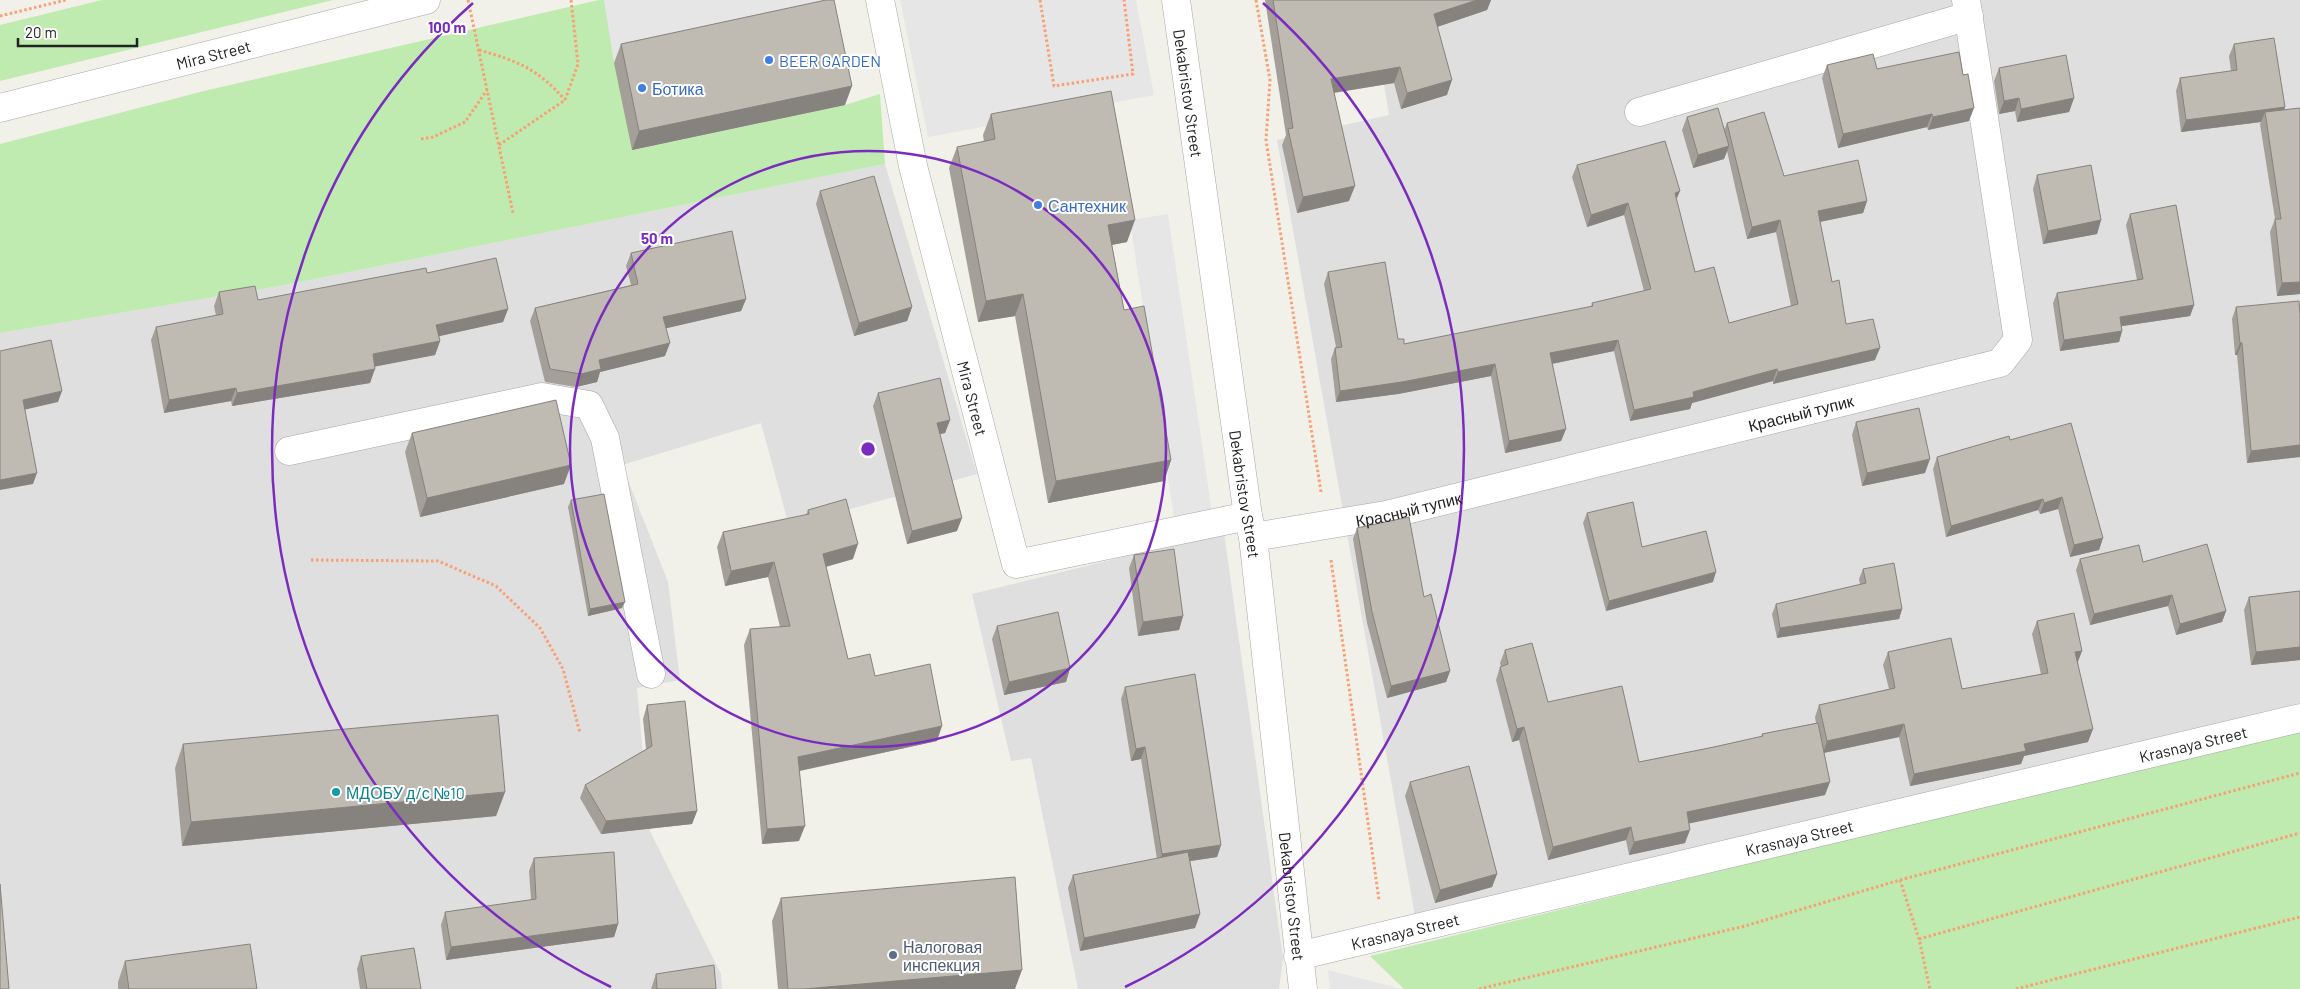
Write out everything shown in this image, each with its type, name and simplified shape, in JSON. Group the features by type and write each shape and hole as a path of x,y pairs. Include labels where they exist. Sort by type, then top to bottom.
{"street":[{"name":"Mira Street","path":"0,108 426,0"},
{"name":"Mira Street","path":"880,0 913,166 1016,564 1251,526"},
{"name":"Dekabristov Street","path":"1176,0 1251,526 1303,989"},
{"name":"Красный тупик","path":"1251,526 1326,525 1386,515 2000,363 2018,340 1967,8 1639,112"},
{"path":"290,451 542,397 589,405 605,438 651,674"},
{"name":"Krasnaya Street","path":"1298,956 2300,718"}],"path":[{"path":"0,16 66,0"},
{"path":"468,0 514,213"},
{"path":"499,145 565,100 578,64 571,0"},
{"path":"1040,0 1054,86 1133,74 1124,0"},
{"path":"1256,0 1270,80 1266,140 1326,525 1384,935"},
{"path":"479,50 514,60 548,80 565,100"},
{"path":"421,139 433,137 465,122 487,89"},
{"path":"311,560 438,561 496,586 540,628 563,669 580,733"},
{"path":"1479,989 1744,926 1900,880 2300,773"},
{"path":"1920,939 2300,833"},
{"path":"1900,880 1920,939 1930,989"},
{"path":"2016,989 2300,917"}],"shaded area":[{"path":"604,0 824,0 827,17 614,63"},
{"path":"900,0 1136,0 1154,95 928,137"},
{"path":"1370,0 2300,0 2300,703 1415,916 1277,140 1389,115"},
{"path":"885,164 977,474 789,526 761,423 622,465 668,582 680,680 637,688 650,831 721,974 722,989 0,989 0,333 280,286"},
{"path":"1168,214 1212,512 1174,518 1130,220"},
{"path":"1224,532 1283,958 1279,989 1078,989 1031,758 1011,761 972,594"},
{"path":"1328,970 1401,989 1330,989"}],"green space":[{"path":"102,0 333,0 0,81 0,25"},
{"path":"604,0 633,150 845,105 880,94 885,164 280,286 0,333 0,144 204,91"},
{"path":"2300,729 2300,989 1404,989 1370,956"}],"building":[{"path":"826,0 834,0 852,86 639,131 621,44"},
{"path":"1273,0 1477,0 1434,14 1452,80 1407,93 1400,67 1331,79 1355,186 1303,197 1288,129 1293,128"},
{"path":"2274,38 2285,107 2186,120 2180,78 2237,70 2234,44"},
{"path":"1959,52 1963,75 1968,74 1974,108 1933,117 1932,114 1843,134 1827,65 1873,54 1877,69"},
{"path":"2066,55 2074,98 2021,109 2019,98 2004,101 1999,68"},
{"path":"1111,91 1135,220 1108,225 1124,310 1144,306 1171,460 1056,481 1023,294 986,301 957,147 995,139 991,114"},
{"path":"1718,108 1729,146 1698,155 1687,117"},
{"path":"2300,108 2300,282 2282,283 2275,219 2281,219 2265,112"},
{"path":"1764,112 1784,176 1858,160 1867,201 1818,211 1832,282 1839,280 1846,324 1873,319 1880,348 1778,372 1777,369 1693,392 1694,397 1634,410 1618,340 1550,353 1566,429 1509,441 1495,364 1402,382 1340,391 1335,348 1342,347 1328,272 1385,262 1398,339 1404,339 1404,344 1593,306 1592,303 1651,289 1628,203 1591,215 1577,165 1665,141 1680,191 1675,193 1695,272 1714,267 1729,323 1798,304 1780,220 1752,227 1727,123"},
{"path":"2091,165 2101,220 2048,231 2037,175"},
{"path":"874,176 912,307 859,323 820,191"},
{"path":"2176,205 2194,305 2120,317 2122,331 2064,340 2057,293 2143,279 2130,214"},
{"path":"732,231 746,299 663,317 670,343 599,360 601,369 581,374 550,369 535,308 638,284 631,253"},
{"path":"496,258 508,309 436,325 440,341 373,354 375,369 237,393 236,388 169,400 156,327 223,314 219,292 255,286 258,300 426,268 427,273"},
{"path":"2299,301 2300,445 2251,451 2242,343 2240,343 2236,307"},
{"path":"51,340 62,391 23,400 37,473 0,480 0,351"},
{"path":"940,378 950,420 937,423 962,518 912,531 878,393"},
{"path":"556,400 571,465 427,498 412,433"},
{"path":"1919,408 1930,459 1867,473 1856,422"},
{"path":"2071,423 2103,538 2074,545 2062,497 2044,503 2043,499 1951,526 1937,457 2009,436 2010,440"},
{"path":"604,494 625,602 590,609 571,500"},
{"path":"846,499 858,544 823,554 848,659 870,654 875,676 930,664 942,726 798,757 805,826 767,829 750,629 790,626 774,562 731,571 723,532 809,514 808,510"},
{"path":"1633,502 1642,547 1706,531 1716,572 1609,601 1587,513"},
{"path":"1409,517 1424,597 1431,594 1450,671 1391,686 1372,612 1357,528"},
{"path":"2207,544 2226,611 2180,624 2172,595 2094,614 2080,559 2139,545 2143,562"},
{"path":"1174,549 1183,616 1143,622 1134,555"},
{"path":"1894,563 1902,609 1780,628 1776,604 1866,583 1863,569"},
{"path":"2300,591 2300,647 2256,652 2249,597"},
{"path":"1058,612 1070,668 1009,682 997,626"},
{"path":"2074,613 2082,651 2075,652 2093,729 2024,744 2026,751 1914,774 1904,724 1827,741 1819,705 1895,688 1888,652 1951,638 1962,689 2048,673 2037,621"},
{"path":"1532,643 1548,702 1622,686 1639,762 1818,723 1830,782 1687,812 1690,830 1634,842 1631,827 1553,847 1524,727 1517,729 1500,667 1508,664 1505,650"},
{"path":"1195,674 1221,845 1162,854 1145,747 1136,749 1125,687"},
{"path":"685,701 697,811 606,821 585,785 652,746 647,705"},
{"name":"МДОБУ д/с №10","path":"498,715 505,792 191,822 183,744"},
{"path":"1469,766 1497,874 1440,890 1410,782"},
{"path":"614,852 618,924 451,947 445,912 536,899 534,858"},
{"path":"1188,852 1200,914 1084,938 1073,875"},
{"name":"Налоговая инспекция","path":"1015,877 1022,970 788,989 781,898"},
{"path":"0,884 9,989 0,989"},
{"path":"250,944 257,989 129,989 125,961"},
{"path":"414,948 421,989 367,989 361,956"},
{"path":"714,965 716,989 657,989 656,974"}],"place":[{"name":"BEER GARDEN","path":"769,60"},
{"name":"Ботика","path":"642,88"},
{"name":"Сантехник","path":"1038,205"},
{"name":"МДОБУ д/с №10","path":"336,792"},
{"name":"Налоговая инспекция","path":"893,955"}]}
